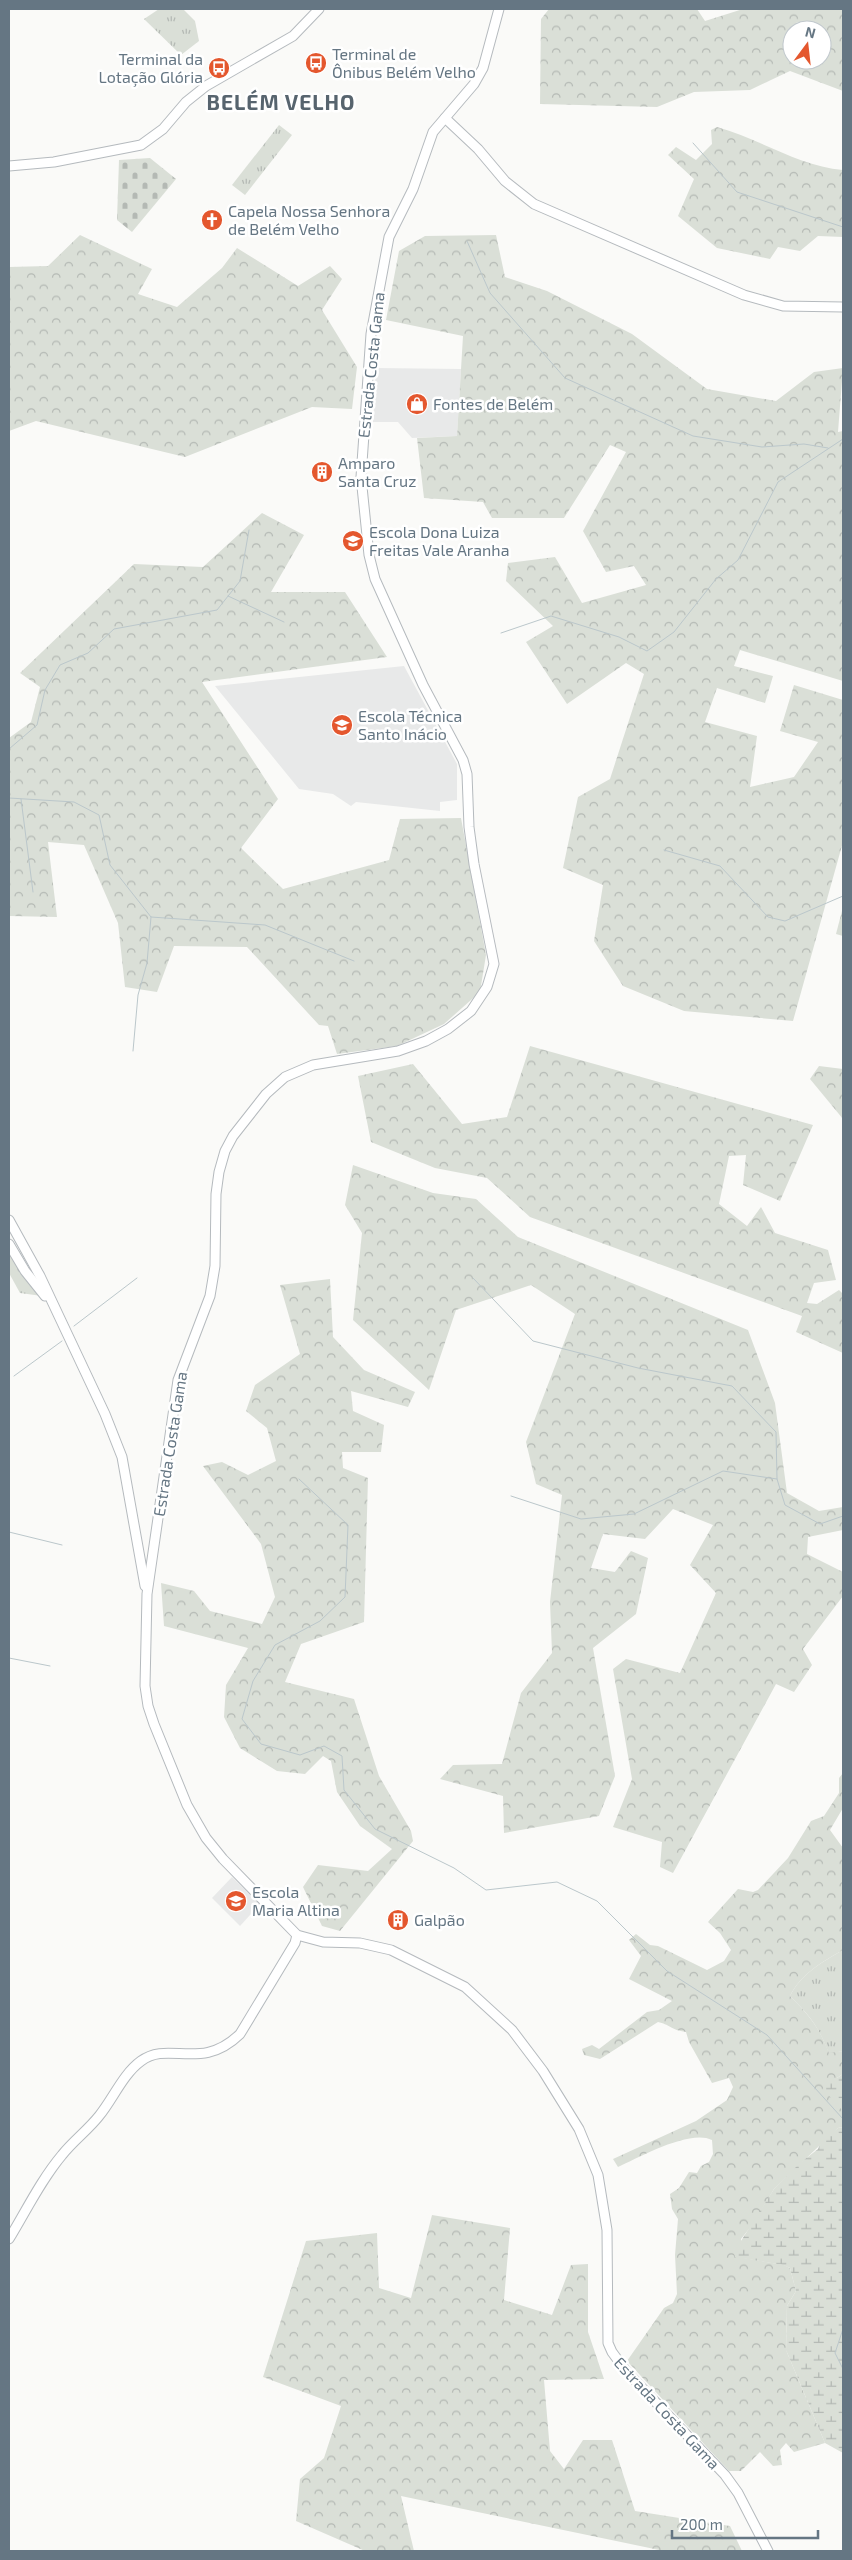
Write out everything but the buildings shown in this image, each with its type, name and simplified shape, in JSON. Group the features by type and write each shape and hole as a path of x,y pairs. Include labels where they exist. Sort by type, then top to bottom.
{"main road":[{"path":"9,166 54,162 141,144 163,128 186,102 206,86 292,36 319,9"},
{"name":"Estrada Costa Gama","path":"499,9 483,68 474,84 433,132 413,189 390,237 371,334 361,477 369,555 375,579 423,685 463,760 467,774 469,827 474,864 494,964 481,998 471,1011 448,1028 426,1040 398,1051 313,1065 292,1072 266,1094 225,1151 219,1172 216,1194 215,1266 210,1296 178,1380 147,1594 145,1686 148,1706 187,1805 206,1838 297,1935 323,1942 373,1945 408,1957 465,1986 494,2013 528,2050 579,2129 598,2175 607,2230 608,2343 612,2352 626,2371 725,2475 738,2493 768,2551"},
{"path":"445,118 478,148 505,181 534,204 744,295 783,306 843,307"},
{"path":"9,1220 56,1311 122,1457 147,1594"},
{"path":"9,1244 25,1271 56,1311"},
{"path":"139,1547 154,1551"},
{"path":"9,2239 61,2155 99,2116 140,2061 163,2054 202,2055 228,2046 240,2034 297,1935"}],"shaded area":[{"name":"Fontes de Belém","path":"376,368 461,369 457,436 412,438 398,422 373,422"},
{"name":"Escola Técnica Santo Inácio","path":"404,666 457,764 457,800 440,802 440,811 356,802 351,806 333,794 299,789 215,686"},
{"name":"Escola Maria Altina","path":"232,1877 260,1904 240,1926 212,1898"}],"green space":[{"path":"159,9 183,9 195,21 199,41 181,55 144,19"},
{"path":"549,9 697,9 705,21 743,9 843,9 843,91 790,71 750,90 694,92 657,107 540,104 541,19"},
{"path":"279,125 292,135 245,195 232,185"},
{"path":"717,127 795,158 843,170 843,237 818,236 800,251 778,247 770,259 717,248 678,216 694,179 668,155 676,147 696,160 712,144 711,130"},
{"path":"150,158 176,179 132,232 117,220 119,160"},
{"path":"80,235 152,269 138,294 177,307 222,268 237,248 298,286 330,266 342,279 322,310 357,367 352,409 312,407 185,457 36,421 9,431 9,267 48,266"},
{"path":"496,235 505,277 547,291 632,334 707,389 776,401 814,372 843,368 838,432 843,431 843,681 740,650 734,666 773,676 765,703 717,688 705,722 757,736 750,787 794,777 818,742 780,731 794,685 843,700 843,842 793,1021 684,1011 623,986 594,941 603,885 563,868 578,797 610,779 644,674 626,663 567,704 526,642 553,626 506,581 508,563 555,557 582,603 646,585 634,566 606,572 583,531 626,452 610,445 564,518 492,518 483,502 424,498 417,438 457,436 463,336 386,320 399,251 425,236"},
{"path":"262,513 304,535 271,592 345,592 387,657 202,682 278,799 241,848 283,889 389,860 400,819 461,818 486,955 480,992 444,1024 397,1046 337,1054 328,1026 319,1025 247,947 174,946 157,992 125,987 118,923 84,845 48,842 57,917 9,916 9,738 31,722 40,687 20,673 134,564 203,567"},
{"path":"843,907 843,936 836,934"},
{"path":"530,1046 813,1125 780,1201 743,1185 746,1155 729,1156 719,1204 747,1226 761,1207 775,1233 828,1250 836,1280 814,1283 807,1303 817,1304 839,1290 843,1294 843,1353 796,1332 802,1316 530,1217 487,1178 435,1168 371,1142 358,1076 413,1064 462,1124 507,1117"},
{"path":"819,1066 843,1069 843,1119 810,1079"},
{"path":"353,1165 433,1193 476,1199 518,1237 748,1330 775,1403 787,1493 819,1511 843,1507 843,1530 808,1537 807,1554 843,1572 843,1596 803,1649 812,1665 794,1692 776,1684 673,1873 660,1867 662,1842 613,1827 632,1779 613,1669 626,1659 680,1673 716,1593 690,1565 713,1525 673,1509 645,1539 603,1534 591,1568 615,1572 631,1551 648,1558 636,1614 593,1648 615,1776 599,1816 504,1833 503,1796 440,1779 453,1765 502,1764 521,1693 552,1653 550,1602 562,1495 536,1484 526,1442 575,1314 531,1285 456,1310 429,1390 353,1320 362,1233 345,1205"},
{"path":"9,1250 42,1296 20,1293 9,1273"},
{"path":"330,1279 333,1337 364,1370 415,1392 408,1407 351,1391 353,1411 384,1425 381,1452 342,1452 343,1468 368,1478 364,1622 301,1644 285,1682 354,1699 379,1776 411,1831 413,1841 340,1931 322,1926 303,1887 318,1865 368,1871 392,1849 360,1826 337,1792 331,1761 323,1756 305,1774 277,1771 240,1748 224,1717 226,1685 248,1648 164,1626 161,1583 194,1591 210,1611 262,1624 275,1597 261,1544 203,1466 222,1462 248,1475 276,1461 267,1428 246,1411 255,1385 300,1354 280,1285"},
{"path":"843,1773 843,1808 830,1830 843,1848 843,1950 806,1975 790,1996 813,2022 822,2036 829,2053 843,2051 843,2074 837,2078 843,2111 843,2127 838,2128 774,2189 753,2224 741,2239 744,2258 784,2265 790,2268 796,2291 787,2306 786,2350 825,2443 794,2452 786,2443 780,2450 782,2465 773,2466 760,2452 741,2471 729,2471 627,2361 664,2308 673,2303 677,2294 675,2255 678,2219 672,2209 670,2194 679,2188 689,2172 697,2173 701,2166 709,2162 713,2154 712,2140 691,2138 678,2141 618,2167 613,2159 696,2121 727,2100 733,2087 729,2078 712,2083 689,2042 686,2032 662,2023 658,2022 600,2059 584,2055 582,2049 592,2045 599,2049 647,2012 659,2010 672,2001 629,1979 641,1956 629,1940 636,1934 650,1945 658,1946 707,1970 724,1961 731,1950 720,1933 708,1922 738,1889 753,1892 758,1890 788,1858 811,1821 824,1816 839,1793 839,1778"},
{"path":"843,1950 843,2051 829,2054 822,2036 813,2022 790,1996 806,1975"},
{"path":"843,2074 843,2111 824,2090 827,2079 837,2078"},
{"path":"843,2127 843,2453 825,2443 786,2350 787,2306 796,2291 790,2268 783,2265 735,2257 734,2252 774,2189 800,2163 818,2149 822,2140 838,2128"},
{"path":"432,2215 510,2228 504,2300 552,2315 571,2265 588,2264 588,2332 604,2379 544,2380 550,2451 564,2469 583,2440 612,2440 635,2511 730,2526 742,2551 664,2551 401,2496 414,2551 365,2551 296,2521 300,2479 324,2458 341,2406 263,2377 306,2241 377,2233 379,2288 411,2298"}],"waterway":[{"path":"693,143 737,192 843,227"},
{"path":"467,241 490,293 565,378 693,436 762,447 804,444 828,448"},
{"path":"501,633 551,616 619,637 647,651 674,632 716,579 738,560 778,482 843,439"},
{"path":"9,749 37,725 45,690 60,665 88,653 114,629 217,610 240,581 249,530"},
{"path":"228,596 284,622"},
{"path":"9,798 74,802 99,815 110,865 151,917 265,925 354,961"},
{"path":"21,799 33,892"},
{"path":"664,850 720,866 768,917 785,921 843,896"},
{"path":"133,1051 138,995 147,963 151,917"},
{"path":"74,1326 137,1278"},
{"path":"473,1278 533,1341 638,1368 732,1386 776,1432 777,1479 785,1505 820,1524 843,1516"},
{"path":"14,1376 62,1341"},
{"path":"511,1496 581,1519 634,1514 723,1471 777,1479"},
{"path":"299,1479 348,1525 345,1597 320,1621 275,1645 253,1681 242,1719 261,1744 300,1755 324,1746 342,1756 344,1790 375,1829 454,1868 486,1890 557,1882 597,1901 667,1971 767,2035 843,2119"},
{"path":"9,1532 62,1545"},
{"path":"9,1658 50,1666"},
{"path":"843,2329 835,2353 843,2369"}],"place":[{"name":"Terminal de Ônibus Belém Velho","path":"316,63"},
{"name":"Terminal da Lotação Glória","path":"219,68"},
{"name":"Capela Nossa Senhora de Belém Velho","path":"212,220"},
{"name":"Fontes de Belém","path":"417,404"},
{"name":"Amparo Santa Cruz","path":"322,472"},
{"name":"Escola Dona Luiza Freitas Vale Aranha","path":"353,541"},
{"name":"Escola Técnica Santo Inácio","path":"342,725"},
{"name":"Escola Maria Altina","path":"236,1901"},
{"name":"Galpão","path":"398,1920"}],"district":[{"name":"BELÉM VELHO","path":"281,103"}]}
